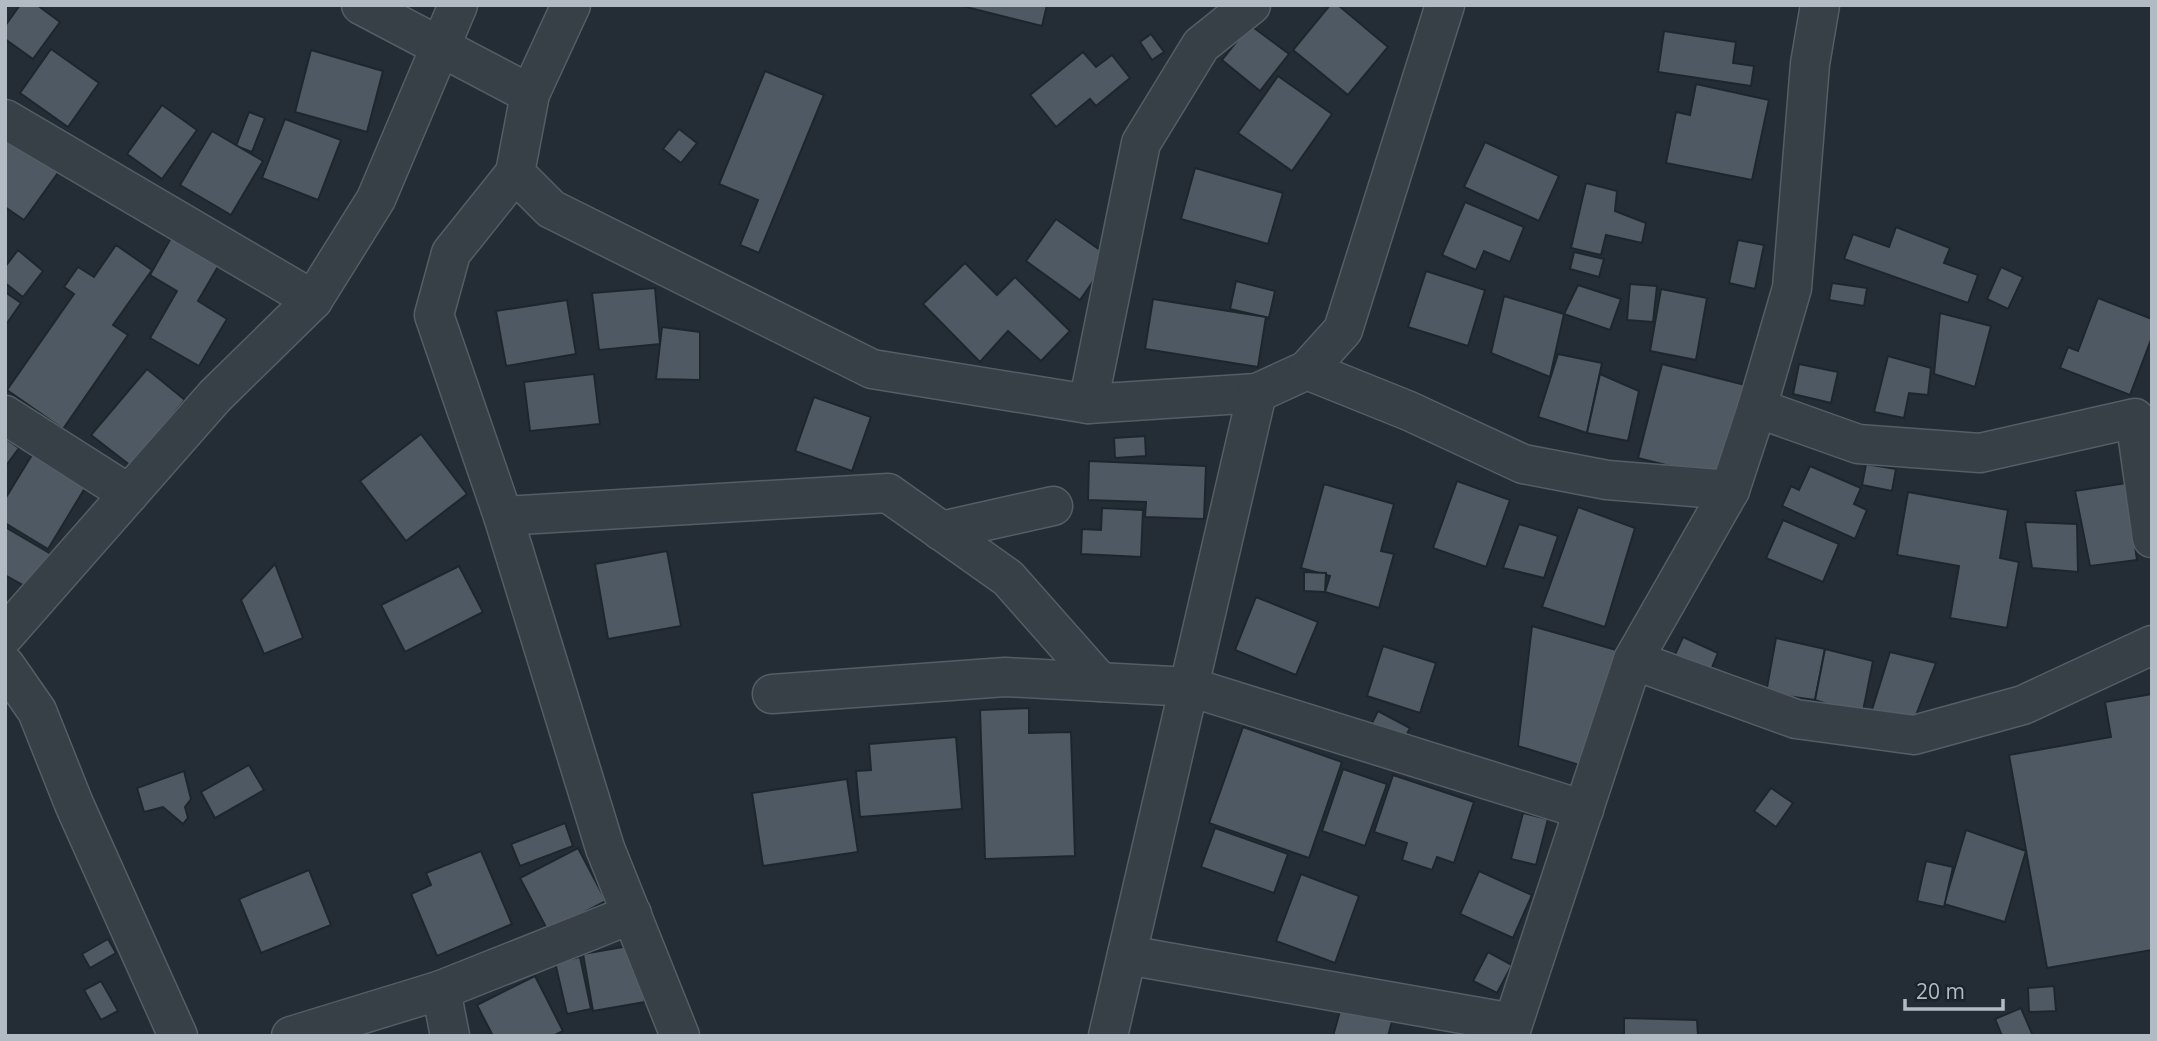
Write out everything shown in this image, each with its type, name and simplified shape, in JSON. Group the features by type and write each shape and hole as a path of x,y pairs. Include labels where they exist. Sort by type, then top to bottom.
{"street":[{"path":"361,5 530,94"},
{"path":"5,635 215,396 313,300 376,199 458,5"},
{"path":"571,5 530,94 515,173 451,253 434,315 503,516 605,848 680,1036"},
{"path":"1088,404 1141,143 1201,45 1251,5"},
{"path":"515,173 551,209 873,369 1088,404 1257,393 1307,370 1343,330 1446,5"},
{"path":"1127,955 1511,1030 1633,660 1730,490 1757,408 1792,288 1810,64 1820,5"},
{"path":"5,119 313,300"},
{"path":"1307,370 1409,411 1523,464 1607,480 1730,490"},
{"path":"1108,1036 1257,393"},
{"path":"1757,408 1858,444 1980,453 2135,418 2152,538"},
{"path":"5,415 129,494"},
{"path":"503,516 888,493 1008,578 1100,682"},
{"path":"941,531 1054,506"},
{"path":"1633,660 1796,719 1914,735 2023,705 2152,645"},
{"path":"5,665 37,711 74,804 178,1036"},
{"path":"772,694 1005,677 1190,687 1584,810"},
{"path":"291,1036 441,990 632,914"},
{"path":"441,990 450,1036"}],"building":[{"path":"20,5 37,5 60,22 33,59 5,39 5,26"},
{"path":"958,5 1047,5 1042,26"},
{"path":"1330,5 1338,5 1388,47 1348,95 1293,50"},
{"path":"1250,25 1289,54 1260,91 1222,60"},
{"path":"1664,31 1736,42 1733,63 1754,66 1751,86 1658,72"},
{"path":"1151,34 1164,52 1152,60 1140,42"},
{"path":"51,49 99,83 68,127 20,93"},
{"path":"311,50 383,71 367,132 295,112"},
{"path":"1083,52 1096,67 1112,55 1130,78 1096,106 1090,99 1056,127 1030,95"},
{"path":"765,71 824,95 759,253 740,245 758,200 719,184"},
{"path":"1278,76 1332,114 1292,171 1238,133"},
{"path":"1696,84 1769,100 1752,180 1666,163 1676,112 1690,115"},
{"path":"162,105 197,130 162,179 127,154"},
{"path":"249,112 265,118 252,152 236,146"},
{"path":"285,119 341,140 318,200 262,178"},
{"path":"679,129 697,143 681,163 663,149"},
{"path":"212,131 263,161 231,215 180,185"},
{"path":"5,136 60,170 24,220 5,207"},
{"path":"1485,142 1559,176 1539,221 1464,187"},
{"path":"1195,168 1283,193 1268,244 1181,219"},
{"path":"1586,183 1617,191 1615,211 1646,223 1642,243 1606,235 1601,255 1571,248"},
{"path":"1465,202 1524,227 1510,262 1484,251 1476,270 1442,255"},
{"path":"1056,219 1110,257 1080,300 1026,261"},
{"path":"1896,227 1950,248 1944,263 1978,275 1968,303 1844,259 1853,234 1889,247"},
{"path":"175,231 223,258 198,301 227,319 199,366 150,338 177,291 150,275"},
{"path":"1738,240 1764,245 1755,289 1729,283"},
{"path":"116,245 152,270 113,325 128,335 63,429 7,390 74,294 64,287 78,267 94,277"},
{"path":"18,250 43,271 23,297 5,283 5,267"},
{"path":"1574,252 1604,259 1599,277 1570,269"},
{"path":"965,263 997,295 1015,277 1070,331 1041,361 1008,331 980,362 923,304"},
{"path":"2001,267 2023,277 2008,309 1987,299"},
{"path":"1426,271 1485,290 1468,346 1408,327"},
{"path":"1236,281 1275,291 1269,318 1230,309"},
{"path":"1832,283 1867,288 1864,306 1829,300"},
{"path":"1630,284 1657,286 1653,322 1627,320"},
{"path":"1578,285 1621,299 1610,330 1564,314"},
{"path":"655,288 660,344 599,350 592,293"},
{"path":"1661,289 1707,298 1696,360 1650,351"},
{"path":"5,292 21,303 5,326"},
{"path":"1504,296 1564,314 1550,377 1491,353"},
{"path":"2098,298 2152,319 2152,337 2130,395 2060,368 2068,347 2078,351"},
{"path":"1153,299 1266,317 1258,367 1145,349"},
{"path":"567,300 576,354 506,366 496,311"},
{"path":"1940,313 1991,326 1975,387 1934,374"},
{"path":"662,327 700,332 700,380 656,379"},
{"path":"1558,354 1602,363 1587,433 1538,417"},
{"path":"1888,356 1931,368 1928,395 1909,393 1904,418 1874,412"},
{"path":"1662,364 1749,386 1725,480 1638,458"},
{"path":"1799,364 1838,372 1831,403 1793,394"},
{"path":"147,369 185,400 131,466 91,435"},
{"path":"594,374 600,424 530,431 524,382"},
{"path":"1600,374 1639,391 1628,441 1587,433"},
{"path":"814,397 871,417 852,471 795,451"},
{"path":"421,434 467,494 406,541 360,481"},
{"path":"1145,436 1146,456 1115,458 1114,438"},
{"path":"5,438 19,448 5,467"},
{"path":"35,450 88,483 48,549 5,523 5,499"},
{"path":"1089,461 1206,466 1204,519 1145,517 1146,502 1088,500"},
{"path":"1866,464 1896,469 1892,491 1862,485"},
{"path":"1810,466 1861,488 1854,504 1867,510 1855,539 1782,506 1791,486 1799,490"},
{"path":"1457,481 1510,500 1486,567 1433,548"},
{"path":"2126,483 2137,560 2090,566 2075,491"},
{"path":"1324,484 1394,504 1381,551 1394,554 1379,608 1325,592 1330,576 1301,568"},
{"path":"1908,492 2008,510 2000,558 2019,562 2007,628 1950,618 1959,566 1897,555"},
{"path":"1578,507 1635,528 1605,627 1542,607"},
{"path":"1102,508 1143,510 1141,557 1081,554 1082,529 1101,530"},
{"path":"1783,520 1839,544 1823,582 1766,558"},
{"path":"2025,522 2077,524 2078,572 2032,568"},
{"path":"1519,524 1558,536 1544,578 1503,568"},
{"path":"5,527 51,554 30,589 5,575"},
{"path":"667,551 681,626 608,639 595,564"},
{"path":"275,564 303,638 264,654 241,600"},
{"path":"459,566 483,612 405,652 381,605"},
{"path":"1304,572 1326,573 1325,592 1304,591"},
{"path":"1256,597 1318,622 1296,675 1235,650"},
{"path":"1532,626 1627,653 1589,768 1518,746"},
{"path":"1683,637 1718,653 1709,675 1673,659"},
{"path":"1776,638 1825,649 1815,700 1766,693"},
{"path":"1383,646 1436,663 1420,713 1367,696"},
{"path":"1825,649 1873,661 1862,716 1815,700"},
{"path":"1890,652 1936,663 1913,723 1870,716"},
{"path":"2152,694 2152,950 2047,968 2009,755 2111,737 2105,702"},
{"path":"1029,708 1029,733 1071,732 1075,856 985,859 980,710"},
{"path":"1378,711 1410,728 1402,744 1370,727"},
{"path":"1243,727 1342,762 1309,858 1209,823"},
{"path":"956,737 962,809 860,817 856,771 871,770 869,744"},
{"path":"249,765 264,790 215,818 201,792"},
{"path":"1343,769 1387,784 1365,846 1322,831"},
{"path":"184,771 191,799 185,807 188,818 183,824 163,807 144,812 137,788"},
{"path":"1393,775 1474,802 1454,863 1437,857 1432,870 1402,860 1407,843 1374,832"},
{"path":"847,779 858,852 763,866 752,793"},
{"path":"1771,788 1793,803 1776,827 1754,811"},
{"path":"1523,813 1548,819 1536,865 1511,859"},
{"path":"565,823 573,846 520,866 511,844"},
{"path":"1215,828 1288,854 1274,893 1201,867"},
{"path":"1966,830 2026,851 2005,922 1944,904"},
{"path":"578,848 606,901 548,931 520,878"},
{"path":"481,851 512,924 437,956 411,894 431,885 426,873"},
{"path":"1926,861 1953,867 1944,907 1917,901"},
{"path":"309,870 331,925 261,953 239,899"},
{"path":"1479,871 1532,895 1513,938 1460,914"},
{"path":"1301,874 1359,896 1335,963 1276,941"},
{"path":"108,939 116,953 90,968 82,954"},
{"path":"634,945 645,1002 593,1011 583,954"},
{"path":"1488,952 1512,965 1497,993 1473,981"},
{"path":"580,957 591,1009 567,1014 555,962"},
{"path":"535,976 563,1031 553,1036 493,1036 477,1005"},
{"path":"101,981 118,1011 101,1020 84,990"},
{"path":"2054,986 2056,1011 2029,1012 2028,988"},
{"path":"1342,1004 1393,1018 1388,1036 1333,1036"},
{"path":"2021,1008 2033,1036 2002,1036 1995,1019"},
{"path":"1624,1018 1697,1020 1698,1036 1624,1036"}]}
